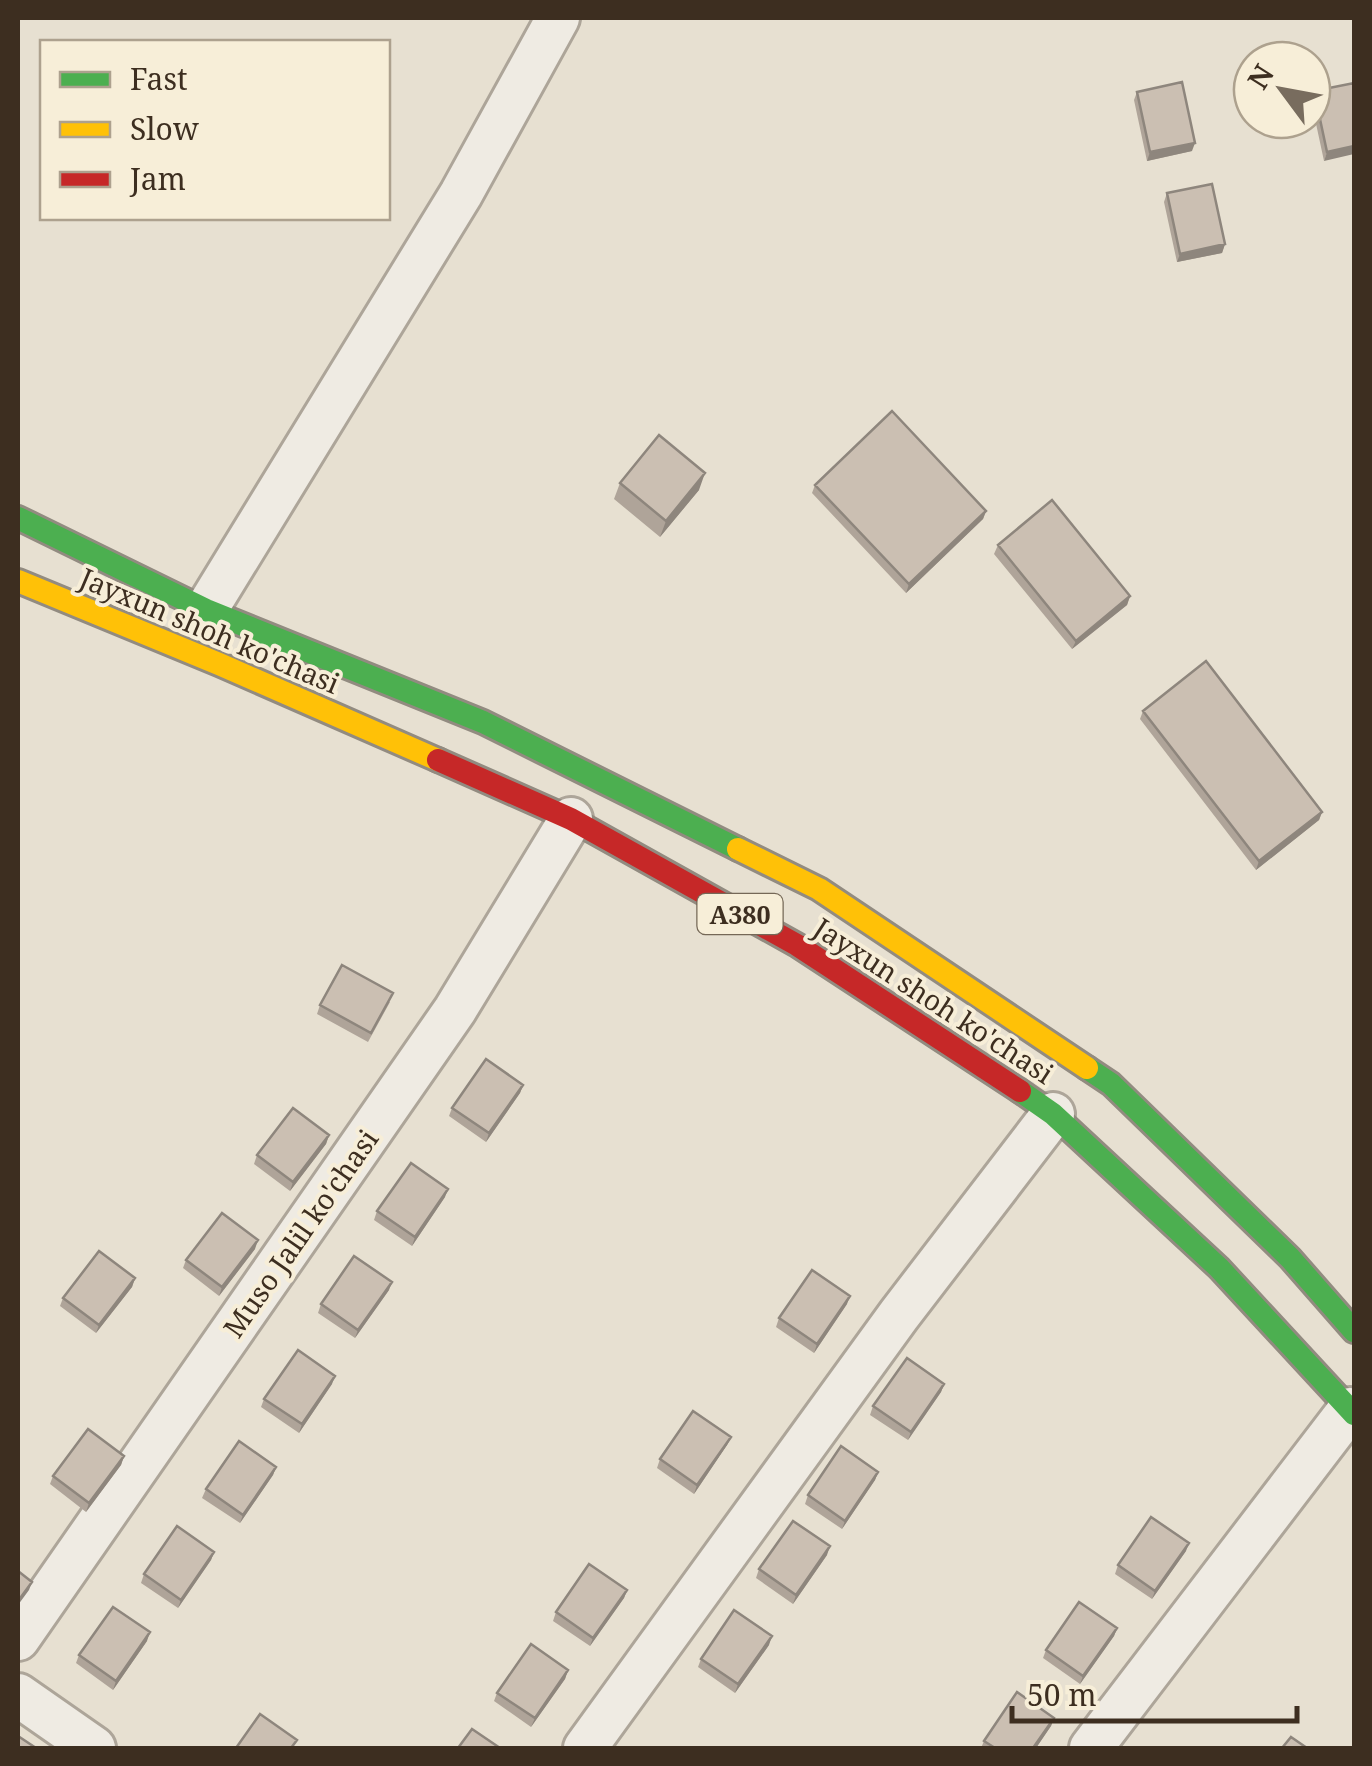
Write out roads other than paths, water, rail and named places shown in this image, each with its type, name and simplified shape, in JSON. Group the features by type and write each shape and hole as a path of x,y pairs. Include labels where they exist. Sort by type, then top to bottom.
{"highway":[{"name":"Jayxun shoh ko'chasi","path":"18,518 206,610 484,722 819,889 1111,1084 1290,1258 1354,1331"},
{"name":"Jayxun shoh ko'chasi","path":"18,581 219,664 571,819 798,946 926,1026 1052,1114 1219,1268 1352,1411"}],"street":[{"path":"206,610 461,194 558,18"},
{"name":"Muso Jalil ko'chasi","path":"18,1639 455,1010 571,819"},
{"path":"585,1748 898,1315 1052,1114"},
{"path":"1091,1748 1352,1411"},
{"path":"18,1695 94,1748"}]}
